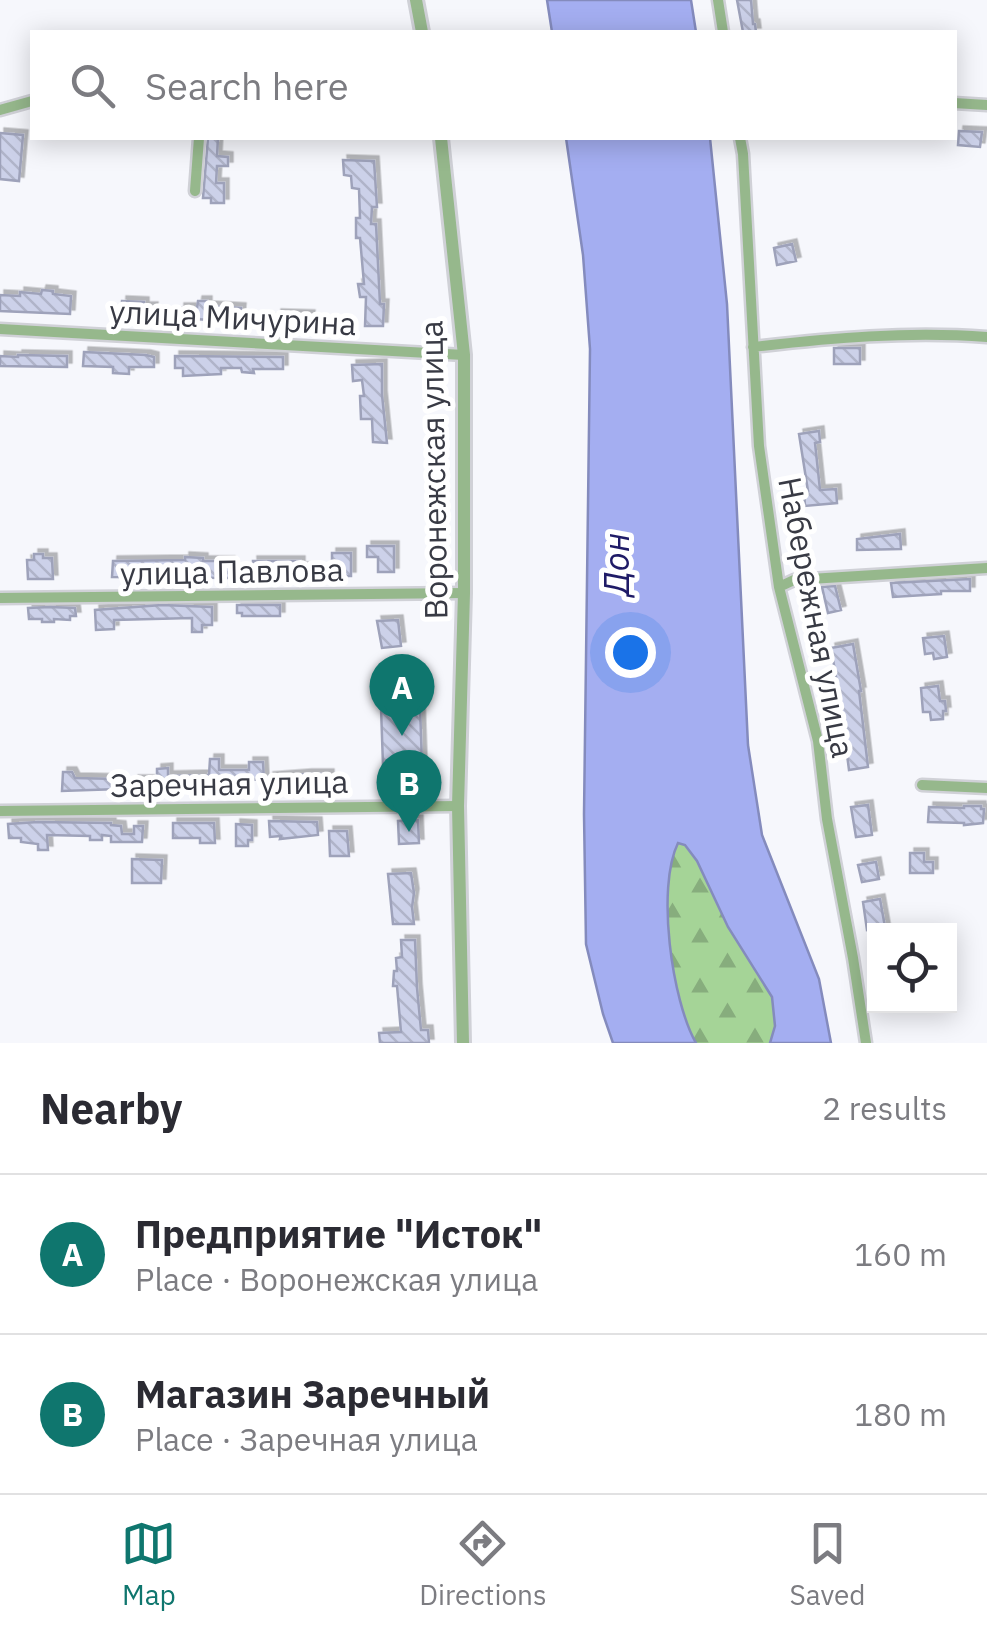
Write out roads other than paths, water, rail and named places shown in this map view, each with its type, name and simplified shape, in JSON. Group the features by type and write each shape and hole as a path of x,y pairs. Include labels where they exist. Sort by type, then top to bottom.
{"street":[{"path":"416,0 422,30"},
{"path":"718,0 723,30"},
{"path":"0,110 30,102"},
{"path":"957,103 987,105"},
{"path":"195,191 199,140"},
{"name":"Воронежская улица","path":"441,140 464,355 464,593 458,806 463,1043"},
{"name":"Набережная улица","path":"740,140 759,446 779,587 818,741 827,819 866,1043"},
{"name":"улица Мичурина","path":"0,330 464,355"},
{"path":"753,346 849,336 987,337"},
{"path":"779,587 794,580 987,568"},
{"name":"улица Павлова","path":"0,598 464,593"},
{"path":"922,785 987,788"},
{"name":"Заречная улица","path":"0,811 458,806"}],"water":[{"path":"547,0 691,0 696,30 552,30"},
{"name":"Дон","path":"566,140 710,140 727,304 748,745 762,835 819,979 831,1043 770,1043 775,1026 772,997 728,927 697,861 685,845 678,843 668,887 670,944 680,1000 696,1043 613,1043 603,1014 586,944 590,349 583,255"}],"place":[{"name":"Предприятие \"Исток\"","path":"402,736"},
{"name":"Магазин Заречный","path":"409,832"}]}
